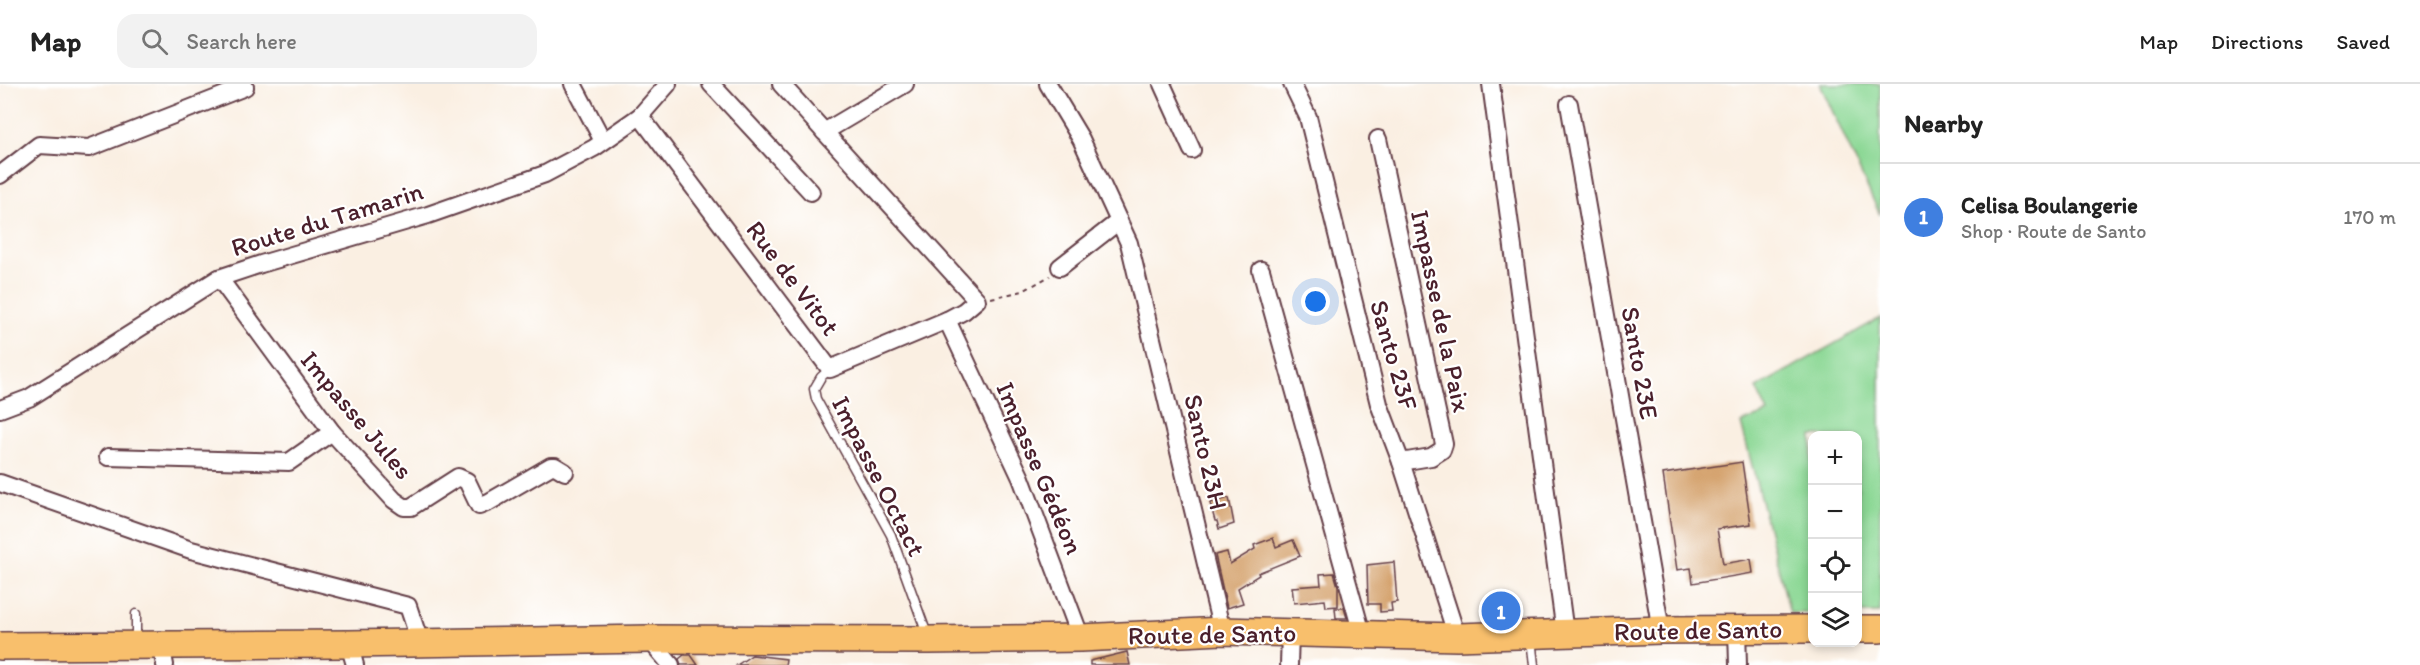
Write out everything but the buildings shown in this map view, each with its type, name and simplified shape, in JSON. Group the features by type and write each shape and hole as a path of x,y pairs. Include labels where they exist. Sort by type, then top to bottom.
{"main road":[{"name":"Route de Santo","path":"0,646 352,654 420,642 1081,638 1222,631 1456,637 1661,630 1808,629"},
{"path":"1862,629 1880,629"}],"street":[{"path":"573,84 603,141"},
{"name":"Route du Tamarin","path":"0,409 29,398 219,278 428,215 535,177 603,141 640,116 668,84"},
{"path":"711,84 811,192"},
{"path":"781,84 977,300"},
{"path":"824,132 905,84"},
{"name":"Santo 23H","path":"1048,84 1081,139 1129,243 1222,631"},
{"path":"1162,84 1192,150"},
{"name":"Santo 23F","path":"1292,84 1308,117 1379,404 1401,462 1456,637"},
{"path":"1491,84 1565,633"},
{"path":"0,175 39,145 89,148 245,87"},
{"name":"Santo 23E","path":"1569,104 1661,630"},
{"name":"Rue de Vitot","path":"640,116 830,369 946,320 964,311 977,300"},
{"name":"Impasse de la Paix","path":"1378,139 1444,444 1442,450 1431,457 1401,462"},
{"path":"1056,271 1119,221"},
{"path":"1260,270 1362,634"},
{"name":"Impasse Jules","path":"219,278 332,432 394,500 404,507 411,507 458,477 467,481 479,506 551,466 555,465 565,472"},
{"name":"Impasse Gédéon","path":"946,320 1022,478 1081,638"},
{"path":"108,457 289,462 332,432"},
{"path":"0,483 191,550 408,606 420,642"},
{"path":"1737,629 1738,665"},
{"path":"1289,665 1290,632"},
{"path":"649,639 671,665"}],"lane":[{"name":"Impasse Octact","path":"830,369 821,377 814,389 816,399 891,535 929,640"},
{"path":"136,614 154,651"},
{"path":"1530,634 1534,665"}],"path":[{"path":"977,300 1023,291 1056,271"}],"green space":[{"path":"1820,84 1880,84 1880,215"},
{"path":"1880,318 1880,613 1862,613 1862,431 1808,431 1808,613 1790,613 1741,423 1768,413 1756,388"}],"place":[{"name":"Celisa Boulangerie","path":"1501,611"}]}
